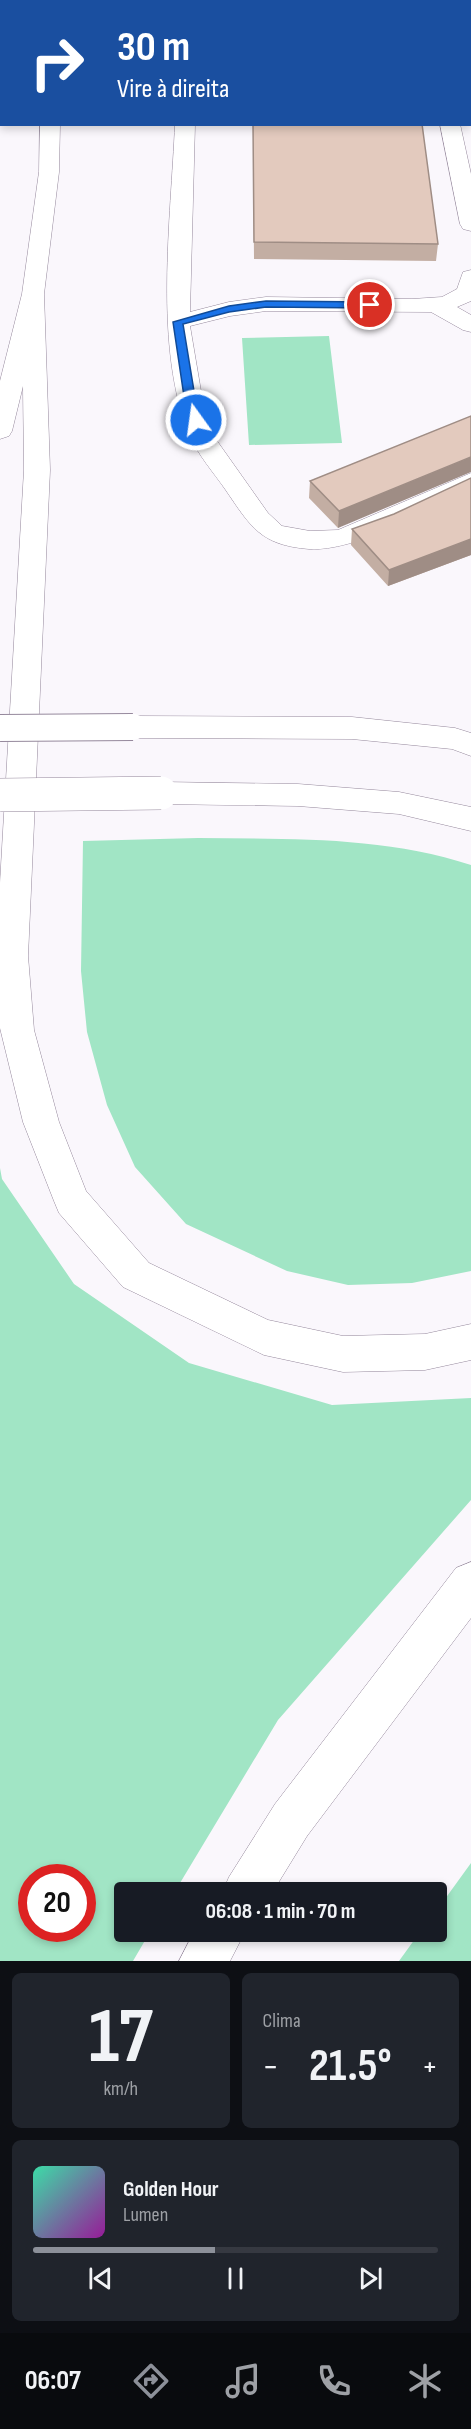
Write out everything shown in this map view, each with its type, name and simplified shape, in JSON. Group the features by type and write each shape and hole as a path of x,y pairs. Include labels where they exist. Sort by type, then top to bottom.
{"main road":[{"path":"0,431 33,294 50,172 50,126"},
{"path":"185,126 177,322 190,403 202,438 259,519 273,532 310,540 342,538 471,481"},
{"path":"450,126 471,224"},
{"path":"177,322 229,309 266,304 436,305 457,300 463,296 468,292 471,277"},
{"path":"33,294 37,470 12,956 17,1030 41,1122 72,1201 136,1275 264,1337 343,1354 424,1352 471,1342"},
{"path":"436,305 471,325"},
{"path":"0,728 352,728 455,739 471,745"},
{"path":"0,795 161,793 298,795 399,803 471,819"},
{"path":"252,1882 291,1820 471,1583"},
{"path":"202,1961 214,1942"}],"green space":[{"path":"329,336 342,443 249,445 242,338"},
{"path":"198,838 302,839 370,844 438,856 471,865 471,1271 412,1283 348,1285 287,1271 186,1224 135,1167 107,1105 87,1032 81,971 83,841"},
{"path":"0,1168 2,1179 74,1284 189,1363 332,1405 471,1398 471,1500 278,1720 181,1882 114,1882 114,1942 144,1942 133,1961 0,1961"},
{"path":"471,1863 471,1961 399,1961 413,1942 447,1942 447,1896"}],"building":[{"path":"253,126 422,126 438,244 254,242"},
{"path":"471,416 471,457 339,511 310,481"},
{"path":"471,478 471,539 389,570 352,529 394,514"}],"route":[{"path":"196,420 190,403 177,322 229,309 266,304 370,305"}]}
